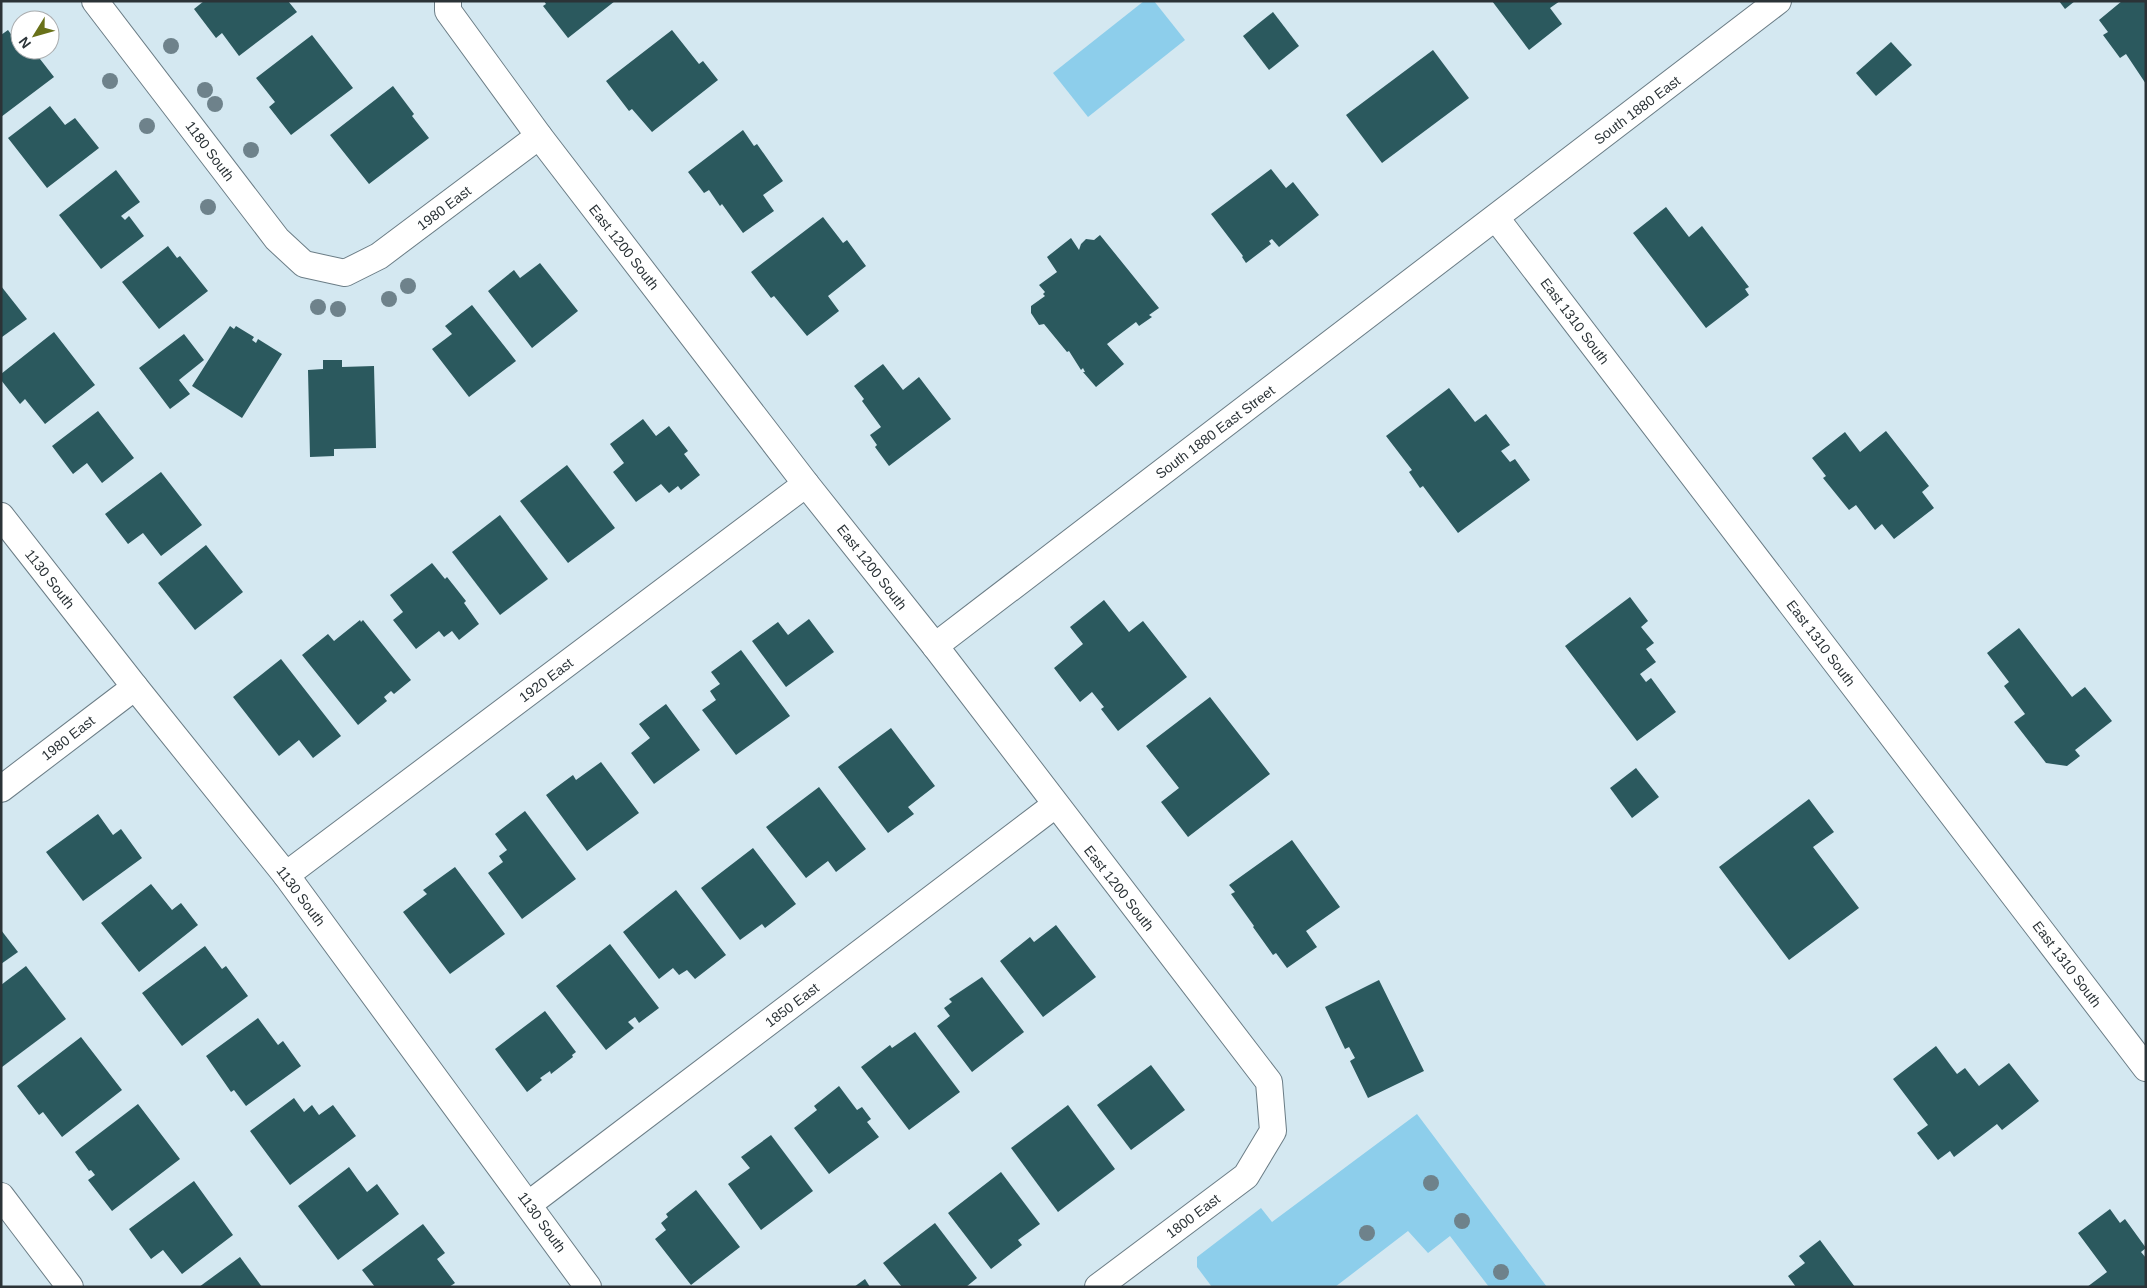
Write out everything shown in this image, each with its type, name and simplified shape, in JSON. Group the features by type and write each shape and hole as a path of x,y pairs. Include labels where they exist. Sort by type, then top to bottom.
{"street":[{"name":"1180 South","path":"95,1 277,239 304,264 345,273"},
{"name":"South 1880 East","path":"1496,218 1778,1"},
{"name":"East 1200 South","path":"448,6 539,136 806,484 935,646 1269,1082 1273,1131"},
{"name":"1980 East","path":"345,273 379,256 539,136"},
{"name":"South 1880 East Street","path":"935,646 1496,218"},
{"name":"East 1310 South","path":"1496,218 2146,1068"},
{"name":"1920 East","path":"286,875 806,484"},
{"name":"1130 South","path":"1,516 286,875 588,1287"},
{"name":"1980 East","path":"1,789 135,687"},
{"name":"1850 East","path":"529,1204 1056,805"},
{"name":"1800 East","path":"1098,1287 1246,1176 1273,1131"},
{"path":"1,1196 70,1287"}],"shaded area":[{"path":"1144,1 1154,1 1185,40 1088,117 1053,73"},
{"path":"1417,1114 1547,1287 1489,1287 1450,1236 1428,1253 1408,1231 1335,1287 1212,1287 1197,1267 1197,1257 1261,1208 1272,1222"}],"building":[{"path":"204,1 288,1 297,12 239,56 222,33 216,38 194,9"},
{"path":"544,1 615,1 568,38 543,6 546,4"},
{"path":"1492,1 1560,1 1550,8 1562,24 1529,50"},
{"path":"2059,1 2075,1 2065,9"},
{"path":"2122,1 2146,1 2146,84 2126,54 2120,58 2103,35 2108,32 2099,20"},
{"path":"1273,12 1299,46 1269,70 1243,36"},
{"path":"8,30 10,33 10,60 41,60 54,77 1,117 1,35"},
{"path":"672,30 699,64 703,61 718,80 652,132 632,109 629,111 606,81"},
{"path":"312,35 353,88 291,135 269,107 275,102 256,78"},
{"path":"1891,42 1912,65 1876,96 1856,73"},
{"path":"1433,50 1469,98 1382,163 1346,115"},
{"path":"393,86 429,138 369,184 330,135"},
{"path":"50,106 65,125 75,118 99,148 47,188 8,138"},
{"path":"743,130 754,146 757,144 783,181 763,195 774,211 743,233 722,204 720,206 709,190 704,193 688,172"},
{"path":"1271,169 1286,188 1293,182 1319,215 1279,247 1272,239 1269,241 1271,244 1246,263 1243,256 1211,214"},
{"path":"116,170 140,202 121,216 125,220 129,216 144,236 101,269 59,215"},
{"path":"1666,207 1689,237 1702,226 1749,287 1745,289 1749,295 1706,328 1633,233"},
{"path":"823,217 843,243 847,240 866,266 828,296 839,311 807,336 774,296 771,298 751,272"},
{"path":"1100,235 1159,308 1149,315 1152,317 1139,326 1136,322 1107,344 1124,364 1096,387 1083,372 1085,372 1083,368 1081,370 1069,351 1067,352 1044,324 1039,325 1031,313 1031,306 1045,296 1043,294 1045,292 1039,285 1057,272 1047,257 1071,238 1079,250 1081,244 1086,239 1094,240"},
{"path":"168,246 177,258 180,256 208,291 159,329 122,282"},
{"path":"540,263 578,311 532,348 488,291 514,270 520,278"},
{"path":"1,286 27,319 2,337 1,336"},
{"path":"472,305 516,361 469,397 432,349 452,334 445,326"},
{"path":"230,326 234,329 236,326 254,337 252,340 256,343 258,339 282,354 242,418 192,386"},
{"path":"54,332 95,385 45,424 25,399 20,404 1,380 1,374"},
{"path":"184,334 204,360 179,380 190,394 170,409 139,368"},
{"path":"323,360 342,360 342,367 374,366 376,448 334,449 334,456 310,457 308,370 323,369"},
{"path":"883,364 903,390 919,377 951,419 889,466 875,447 877,445 870,435 881,427 862,401 864,399 854,386"},
{"path":"1449,388 1475,422 1486,414 1510,445 1501,451 1510,462 1515,459 1530,480 1458,533 1423,486 1420,488 1409,472 1412,470 1386,436"},
{"path":"98,411 134,458 102,483 87,463 73,474 52,446"},
{"path":"643,419 656,436 669,426 688,451 684,454 700,475 681,490 678,486 669,493 661,484 636,502 613,472 624,463 610,444"},
{"path":"1886,431 1929,486 1922,492 1934,508 1894,539 1882,524 1875,530 1856,505 1849,510 1823,478 1826,476 1812,458 1845,432 1860,452"},
{"path":"567,465 615,528 568,563 520,501"},
{"path":"161,472 202,525 161,556 143,533 128,544 105,514"},
{"path":"500,515 548,579 500,615 452,552"},
{"path":"206,545 243,592 195,630 158,583"},
{"path":"432,563 445,579 447,577 466,601 464,603 479,624 459,640 452,631 444,637 439,631 416,649 393,620 403,612 390,595"},
{"path":"1630,597 1648,621 1641,627 1654,643 1646,649 1656,662 1640,674 1646,682 1651,678 1676,712 1637,741 1565,646"},
{"path":"1104,600 1129,632 1143,621 1187,677 1118,731 1101,709 1104,707 1092,692 1080,702 1054,668 1083,644 1070,627"},
{"path":"809,619 834,652 786,687 752,641 778,622 788,635"},
{"path":"360,620 361,622 363,620 411,680 394,694 391,691 384,697 387,701 358,725 302,655 328,634 334,641"},
{"path":"2019,628 2072,697 2085,687 2112,721 2075,750 2080,756 2067,766 2046,763 2014,722 2025,714 2004,686 2009,682 1987,653"},
{"path":"741,650 790,716 736,755 702,710 716,700 710,691 720,684 711,672"},
{"path":"281,659 341,736 313,758 299,740 279,756 233,697"},
{"path":"1210,697 1270,774 1188,837 1161,802 1179,788 1146,746"},
{"path":"666,704 700,750 654,784 631,753 650,738 639,724"},
{"path":"891,728 935,786 908,807 914,814 888,833 838,767"},
{"path":"601,762 639,813 587,851 546,795 573,775 576,780"},
{"path":"1636,768 1659,797 1632,818 1610,788"},
{"path":"819,787 866,849 836,872 828,861 806,878 766,827"},
{"path":"1809,799 1834,832 1813,847 1859,908 1789,960 1719,867"},
{"path":"525,811 576,879 522,919 488,873 503,862 499,856 507,850 495,834"},
{"path":"98,814 113,835 121,829 142,858 83,901 46,852"},
{"path":"1292,840 1340,907 1306,931 1317,947 1287,968 1276,953 1273,955 1253,927 1231,894 1235,892 1229,885"},
{"path":"753,848 796,904 765,928 762,924 740,940 701,888"},
{"path":"455,867 505,934 450,974 403,912 427,894 423,890"},
{"path":"151,884 172,910 181,903 198,925 139,972 101,923"},
{"path":"676,890 726,955 695,979 687,970 679,975 673,968 659,979 623,932"},
{"path":"1056,925 1096,977 1043,1017 1000,961 1030,937 1034,942"},
{"path":"1,930 18,952 1,964"},
{"path":"610,944 659,1008 639,1023 635,1017 628,1022 634,1028 606,1050 556,986"},
{"path":"205,946 222,969 226,966 248,996 182,1046 142,993"},
{"path":"26,966 66,1019 2,1067 1,985"},
{"path":"982,977 1024,1032 972,1072 937,1026 950,1016 944,1008 952,1002 949,999"},
{"path":"1379,980 1424,1071 1368,1098 1350,1061 1355,1058 1349,1047 1345,1049 1325,1007"},
{"path":"545,1011 576,1052 572,1055 573,1057 551,1074 550,1071 540,1078 542,1080 527,1092 495,1049"},
{"path":"258,1018 278,1045 283,1041 301,1066 246,1106 234,1090 231,1092 206,1056"},
{"path":"915,1032 960,1092 909,1130 861,1067 890,1045 892,1048"},
{"path":"81,1037 122,1090 62,1137 43,1112 39,1115 17,1086"},
{"path":"1936,1046 1957,1074 1965,1068 1979,1086 2009,1063 2039,1101 2002,1130 1997,1124 1954,1157 1950,1151 1938,1160 1917,1133 1928,1125 1893,1079"},
{"path":"1151,1065 1185,1110 1131,1150 1097,1105"},
{"path":"839,1086 857,1110 862,1107 871,1119 867,1122 879,1137 829,1174 794,1128 817,1110 814,1106"},
{"path":"294,1098 304,1112 312,1105 319,1115 333,1105 356,1136 290,1185 250,1131"},
{"path":"138,1104 180,1159 112,1211 88,1180 95,1175 91,1170 89,1171 75,1152"},
{"path":"1068,1105 1115,1169 1058,1212 1011,1148"},
{"path":"771,1135 813,1191 761,1230 728,1184 750,1168 741,1157"},
{"path":"349,1167 367,1192 377,1184 399,1214 338,1260 298,1206"},
{"path":"1001,1172 1040,1224 1018,1240 1022,1245 991,1269 948,1213"},
{"path":"194,1181 233,1235 182,1274 163,1250 151,1259 129,1229"},
{"path":"696,1190 740,1247 691,1285 655,1239 666,1230 661,1223 668,1217 666,1214"},
{"path":"2110,1209 2120,1223 2125,1219 2146,1248 2141,1252 2146,1258 2146,1287 2087,1287 2107,1272 2078,1233"},
{"path":"935,1223 977,1278 966,1287 902,1287 883,1263"},
{"path":"423,1224 445,1253 437,1259 455,1283 449,1287 375,1287 362,1270"},
{"path":"1820,1240 1855,1287 1796,1287 1788,1276 1805,1263 1799,1256"},
{"path":"240,1257 262,1287 199,1287"},
{"path":"865,1279 870,1287 854,1287"}]}
